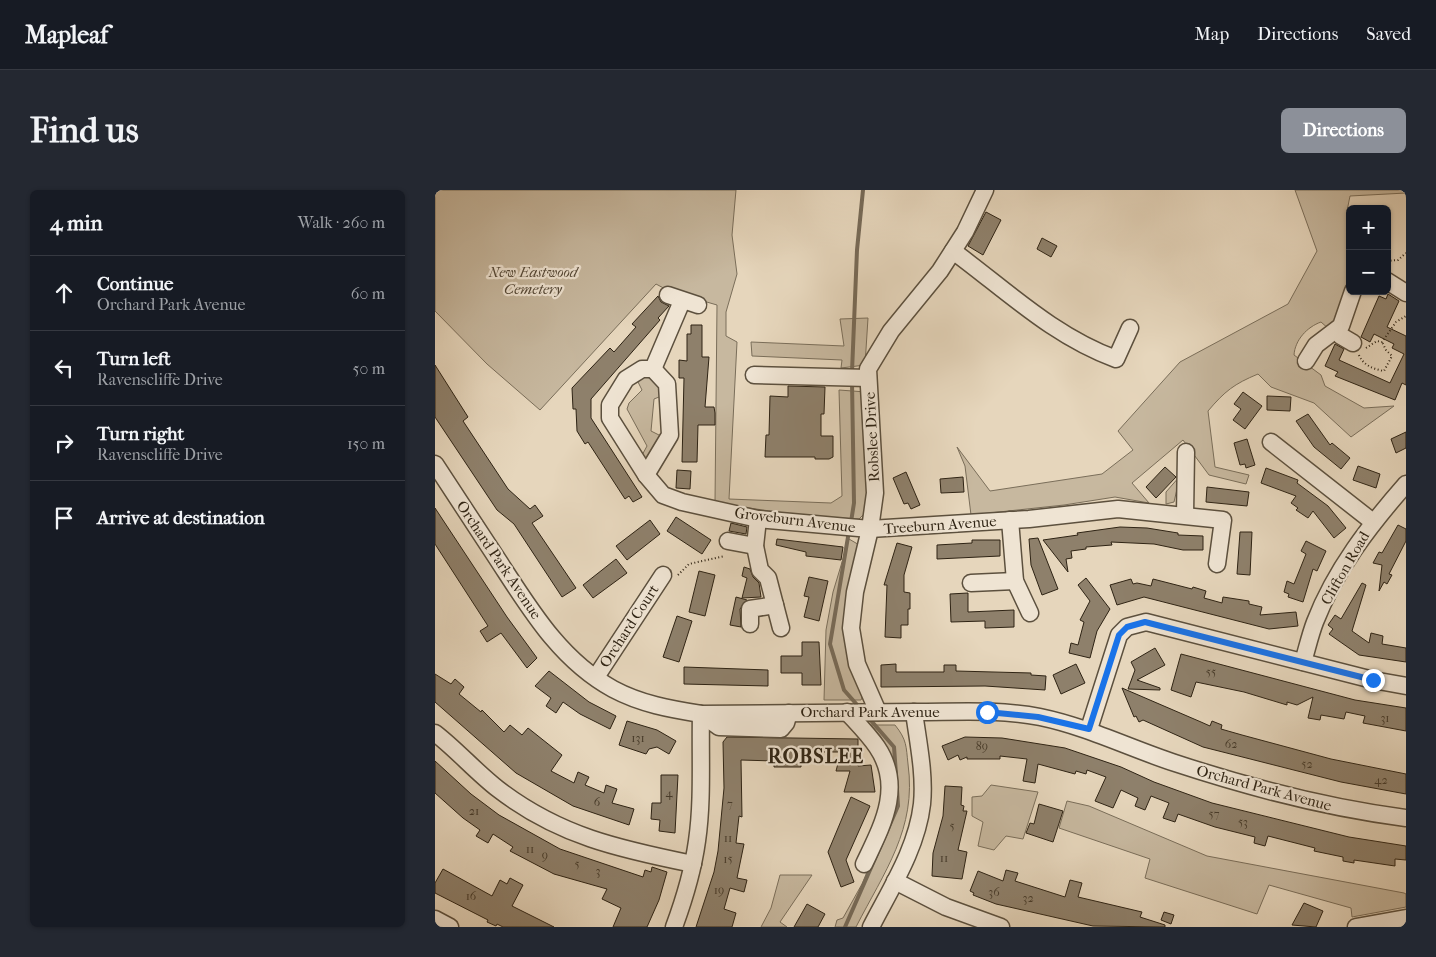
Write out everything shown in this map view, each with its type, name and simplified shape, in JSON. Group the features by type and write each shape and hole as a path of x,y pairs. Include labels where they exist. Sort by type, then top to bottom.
{"street":[{"name":"Robslee Drive","path":"864,864 887,816 891,795 889,773 863,712 851,628 855,592 855,528 875,493 868,368 891,331 953,251 965,232 985,190"},
{"path":"953,251 1029,311 1064,336 1090,350 1116,359 1130,328"},
{"path":"1391,284 1406,294"},
{"path":"1306,361 1317,345 1341,326 1352,295"},
{"path":"646,475 670,435 667,384 653,369 675,298 698,305"},
{"path":"1337,330 1341,336 1353,343"},
{"name":"Groveburn Avenue","path":"653,369 642,369 626,379 610,405 610,418 646,475 663,495 682,502 758,519 855,528"},
{"path":"754,375 869,378"},
{"path":"1271,442 1373,522"},
{"path":"1185,515 1186,452"},
{"name":"Orchard Park Avenue","path":"435,464 544,628 574,662 596,677 638,700 659,707 701,714 987,712 1030,716 1089,729 1173,763 1234,782 1302,800 1367,814 1406,818"},
{"name":"Clifton Road","path":"1303,662 1315,621 1351,553 1373,522 1406,484"},
{"name":"Treeburn Avenue","path":"855,528 1010,520 1118,509 1185,515 1223,520 1217,564"},
{"path":"758,519 741,543 768,578 781,628"},
{"name":"Treeburn Avenue","path":"1010,520 1015,581 1030,613"},
{"name":"Orchard Court","path":"596,677 663,574"},
{"path":"971,582 1015,581"},
{"path":"750,624 751,609 775,605"},
{"path":"1089,729 1119,635 1127,627 1145,622 1406,686"},
{"path":"871,927 911,848 922,803 922,779 914,712"},
{"path":"674,927 693,864 700,818 701,714"},
{"path":"435,732 497,788 549,822 577,835 617,847 693,864"},
{"path":"895,881 945,907 1001,927"},
{"path":"1356,927 1406,918"},
{"path":"435,919 450,927"}],"path":[{"path":"1391,261 1398,260 1406,253"},
{"path":"1382,342 1396,322 1406,316"},
{"path":"1377,341 1382,342 1392,356 1384,371 1373,369 1362,362 1358,355 1362,349 1370,347 1377,341"},
{"path":"663,574 689,564 737,553 741,543"}],"green space":[{"name":"New Eastwood Cemetery","path":"435,190 736,190 732,235 737,274 726,312 726,336 737,342 729,499 831,503 842,496 839,390 866,392 868,497 866,512 859,519 841,518 786,513 715,502 717,305 669,291 656,284 540,410 487,364 435,311"},
{"path":"1295,190 1406,190 1406,193 1350,196 1348,205 1346,205 1346,293 1330,330 1321,322 1311,327 1299,339 1294,355 1321,375 1325,386 1364,408 1394,406 1351,437 1314,403 1271,387 1258,374 1230,389 1208,411 1215,467 1249,475 1246,484 1209,475 1183,440 1132,483 1149,503 1115,497 1064,505 971,515 965,466 957,447 990,491 1102,474 1133,450 1118,431 1180,362 1288,304 1317,251"},
{"path":"868,318 865,365 841,368 842,360 752,356 751,342 844,346 840,319"},
{"path":"651,374 661,381 664,395 654,399 651,431 661,436 651,457 644,460 641,457 647,446 627,409 629,403 642,390 637,380"},
{"path":"1180,476 1174,502 1166,504 1166,492"},
{"path":"849,539 861,546 847,597 862,698 861,700 824,700 826,630 833,592"},
{"path":"866,725 895,725 904,739 908,764 908,809 896,849 856,927 835,927 837,920 843,918 862,884 895,805"},
{"path":"991,785 1038,792 1023,839 1006,836 994,850 978,846 983,822 972,816 972,797 982,796"},
{"path":"1067,801 1089,806 1207,856 1404,893 1406,894 1406,907 1352,917 1351,908 1269,885 1257,914 1145,878 1150,859 1059,828"},
{"path":"780,875 812,875 780,922 787,927 761,927 771,908"}],"building":[{"path":"986,212 1001,220 983,255 968,246"},
{"path":"1042,238 1057,246 1051,257 1037,249"},
{"path":"1390,295 1399,301 1387,327 1406,336 1406,385 1402,383 1395,400 1335,376 1338,372 1325,366 1335,344 1344,349 1339,360 1390,383 1404,354 1392,348 1394,344 1374,334 1370,342 1361,337 1379,296 1386,299"},
{"path":"658,296 661,302 669,306 658,318 660,320 591,399 591,418 642,497 633,502 629,496 625,499 588,442 585,444 577,431 576,409 573,409 572,388 610,348 614,352 636,327 632,324"},
{"path":"691,325 702,325 702,357 709,357 705,407 714,407 715,425 698,425 697,462 682,462 684,378 679,378 679,360 687,361 687,334 691,334"},
{"path":"435,365 468,417 463,421 508,489 530,509 535,505 543,516 532,523 576,588 562,597 514,524 497,510 435,417"},
{"path":"788,386 825,387 824,414 821,414 821,436 833,436 833,457 829,459 815,459 815,457 765,457 766,435 769,435 770,396 788,397"},
{"path":"1243,392 1262,406 1245,429 1233,420 1241,409 1234,404"},
{"path":"1267,396 1291,397 1290,411 1267,410"},
{"path":"1308,414 1330,445 1332,443 1350,458 1341,469 1314,447 1296,421"},
{"path":"1406,432 1406,448 1396,453 1391,439"},
{"path":"1247,439 1255,465 1246,468 1245,464 1240,465 1234,443"},
{"path":"1358,466 1380,474 1376,488 1353,480"},
{"path":"1165,467 1176,477 1156,498 1146,487"},
{"path":"1266,468 1298,480 1297,483 1328,506 1346,528 1334,538 1313,511 1308,518 1296,510 1298,508 1291,503 1296,496 1261,483"},
{"path":"677,470 691,471 690,489 676,488"},
{"path":"906,472 920,505 911,509 908,503 904,504 893,478"},
{"path":"963,477 964,492 941,493 940,479"},
{"path":"1207,487 1249,492 1247,506 1206,502"},
{"path":"435,508 507,617 537,658 527,668 501,633 487,642 480,631 488,626 435,544"},
{"path":"676,517 711,540 702,554 667,531"},
{"path":"650,520 660,534 627,560 616,546"},
{"path":"731,523 747,527 746,534 729,531"},
{"path":"1398,525 1406,529 1406,541 1389,574 1392,575 1387,584 1384,582 1379,591 1382,565 1373,563 1379,552 1382,553"},
{"path":"1120,527 1147,528 1178,533 1178,535 1203,536 1203,550 1183,550 1154,544 1111,542 1112,545 1086,547 1086,549 1071,551 1072,558 1066,559 1068,572 1043,540"},
{"path":"1240,532 1252,532 1250,575 1237,574"},
{"path":"1038,538 1058,589 1042,595 1031,565 1029,539"},
{"path":"777,539 843,547 841,560 806,556 806,552 776,545"},
{"path":"972,540 1000,540 1000,556 937,559 937,545 972,543"},
{"path":"1306,541 1326,551 1317,571 1313,569 1303,602 1288,597 1289,594 1284,592 1287,581 1294,584 1306,554 1301,551"},
{"path":"897,543 912,547 904,575 904,592 910,593 910,609 908,609 908,625 901,625 901,638 885,637 887,585 884,585"},
{"path":"616,559 627,573 593,598 583,585"},
{"path":"744,567 750,569 753,577 759,583 761,597 742,598 747,578 742,576"},
{"path":"699,571 715,575 705,616 689,612"},
{"path":"809,577 828,581 819,621 804,617 809,597 804,596"},
{"path":"1086,578 1110,609 1097,631 1090,658 1069,653 1071,643 1078,645 1084,622 1080,620 1090,601 1078,585"},
{"path":"1131,579 1133,584 1151,586 1153,579 1192,589 1193,587 1206,591 1204,598 1222,603 1223,597 1249,601 1249,604 1262,607 1260,615 1296,612 1298,626 1269,629 1144,597 1117,605 1110,585"},
{"path":"1362,583 1366,585 1352,631 1369,643 1371,633 1383,636 1382,644 1406,648 1406,662 1359,655 1329,634 1333,629 1328,625 1335,615 1341,619"},
{"path":"968,593 968,612 1014,610 1014,627 985,628 985,621 951,622 950,594"},
{"path":"736,597 747,600 740,609 741,627 730,625"},
{"path":"677,616 692,621 679,662 663,657"},
{"path":"802,642 819,642 821,685 802,685 802,673 781,673 781,656 802,656"},
{"path":"1155,648 1165,665 1137,680 1160,688 1160,690 1128,689 1135,670 1131,662"},
{"path":"1181,654 1355,700 1406,708 1406,731 1363,723 1365,716 1346,712 1344,719 1321,715 1320,720 1308,718 1313,697 1297,705 1287,702 1287,705 1244,692 1196,682 1191,697 1171,690"},
{"path":"896,664 896,672 944,672 944,665 956,665 956,671 1031,673 1031,675 1046,676 1045,690 985,686 881,687 881,665"},
{"path":"1076,664 1085,683 1061,694 1053,675"},
{"path":"684,667 768,670 768,686 684,684"},
{"path":"549,671 589,702 616,716 610,729 580,714 563,702 556,713 546,706 551,698 535,686"},
{"path":"435,674 451,684 455,679 464,687 459,694 481,712 482,710 504,732 510,725 522,735 528,728 562,755 551,771 574,783 578,772 589,777 585,785 604,793 606,785 617,789 612,803 634,809 629,825 573,806 516,773 435,702"},
{"path":"1122,688 1210,726 1212,721 1222,725 1221,729 1242,735 1331,759 1406,774 1406,794 1341,782 1203,747 1143,720 1139,722 1136,716 1134,717"},
{"path":"627,721 657,730 676,741 669,754 657,747 649,749 646,754 619,745"},
{"path":"727,737 858,739 858,766 871,765 875,792 844,792 850,771 836,771 841,752 801,752 801,767 774,767 774,761 741,760 742,817 739,816 736,843 744,844 737,878 747,880 744,892 730,888 724,909 736,913 732,927 696,927 714,872 718,851 724,788 723,742"},
{"path":"965,737 1002,738 1065,748 1121,767 1154,782 1212,803 1349,837 1406,846 1406,860 1395,859 1395,866 1354,860 1354,863 1343,861 1343,857 1314,851 1315,848 1268,836 1265,846 1254,843 1255,837 1215,827 1178,814 1175,822 1163,818 1169,803 1151,796 1145,810 1135,806 1138,798 1121,790 1113,808 1095,801 1106,777 1087,770 1086,774 1076,771 1075,774 1038,764 1035,783 1023,781 1027,759 1000,756 1000,759 967,759 967,757 960,760 958,755 948,760 942,746"},
{"path":"435,761 471,794 499,815 560,849 643,877 645,870 651,872 652,867 667,872 659,900 647,927 613,927 621,908 602,899 607,889 554,874 510,851 513,847 493,834 488,843 476,836 480,830 463,818 435,793"},
{"path":"661,775 678,775 675,833 659,831 660,820 651,819 652,803 661,803"},
{"path":"945,786 962,787 961,805 964,806 963,811 967,811 958,850 967,852 962,879 932,876 933,853 943,816"},
{"path":"851,797 870,806 846,860 854,882 841,887 828,852"},
{"path":"1039,804 1063,811 1053,842 1026,833 1030,823 1034,824"},
{"path":"443,869 492,896 500,880 507,884 510,878 523,885 512,906 554,927 503,927 487,922 488,920 435,893 435,883"},
{"path":"1006,870 1018,873 1015,881 1065,897 1070,880 1082,883 1078,897 1142,912 1140,917 1165,925 1165,927 1093,926 996,904 973,895 974,893 970,891 978,871 1003,881"},
{"path":"1304,903 1323,911 1316,927 1292,925"},
{"path":"807,904 825,914 818,927 794,927"},
{"path":"1164,912 1174,915 1171,924 1161,920"}],"waterway":[{"path":"852,372 857,250 863,190"},
{"path":"851,522 854,503 852,382"},
{"path":"849,531 830,644 844,690 859,707"},
{"path":"867,716 894,747 896,774"},
{"path":"845,927 898,806 897,789"}],"district":[{"name":"ROBSLEE","path":"816,756"}],"route":[{"path":"987,712 1038,717 1089,729 1119,635 1127,627 1145,622 1163,625 1373,680"}]}
